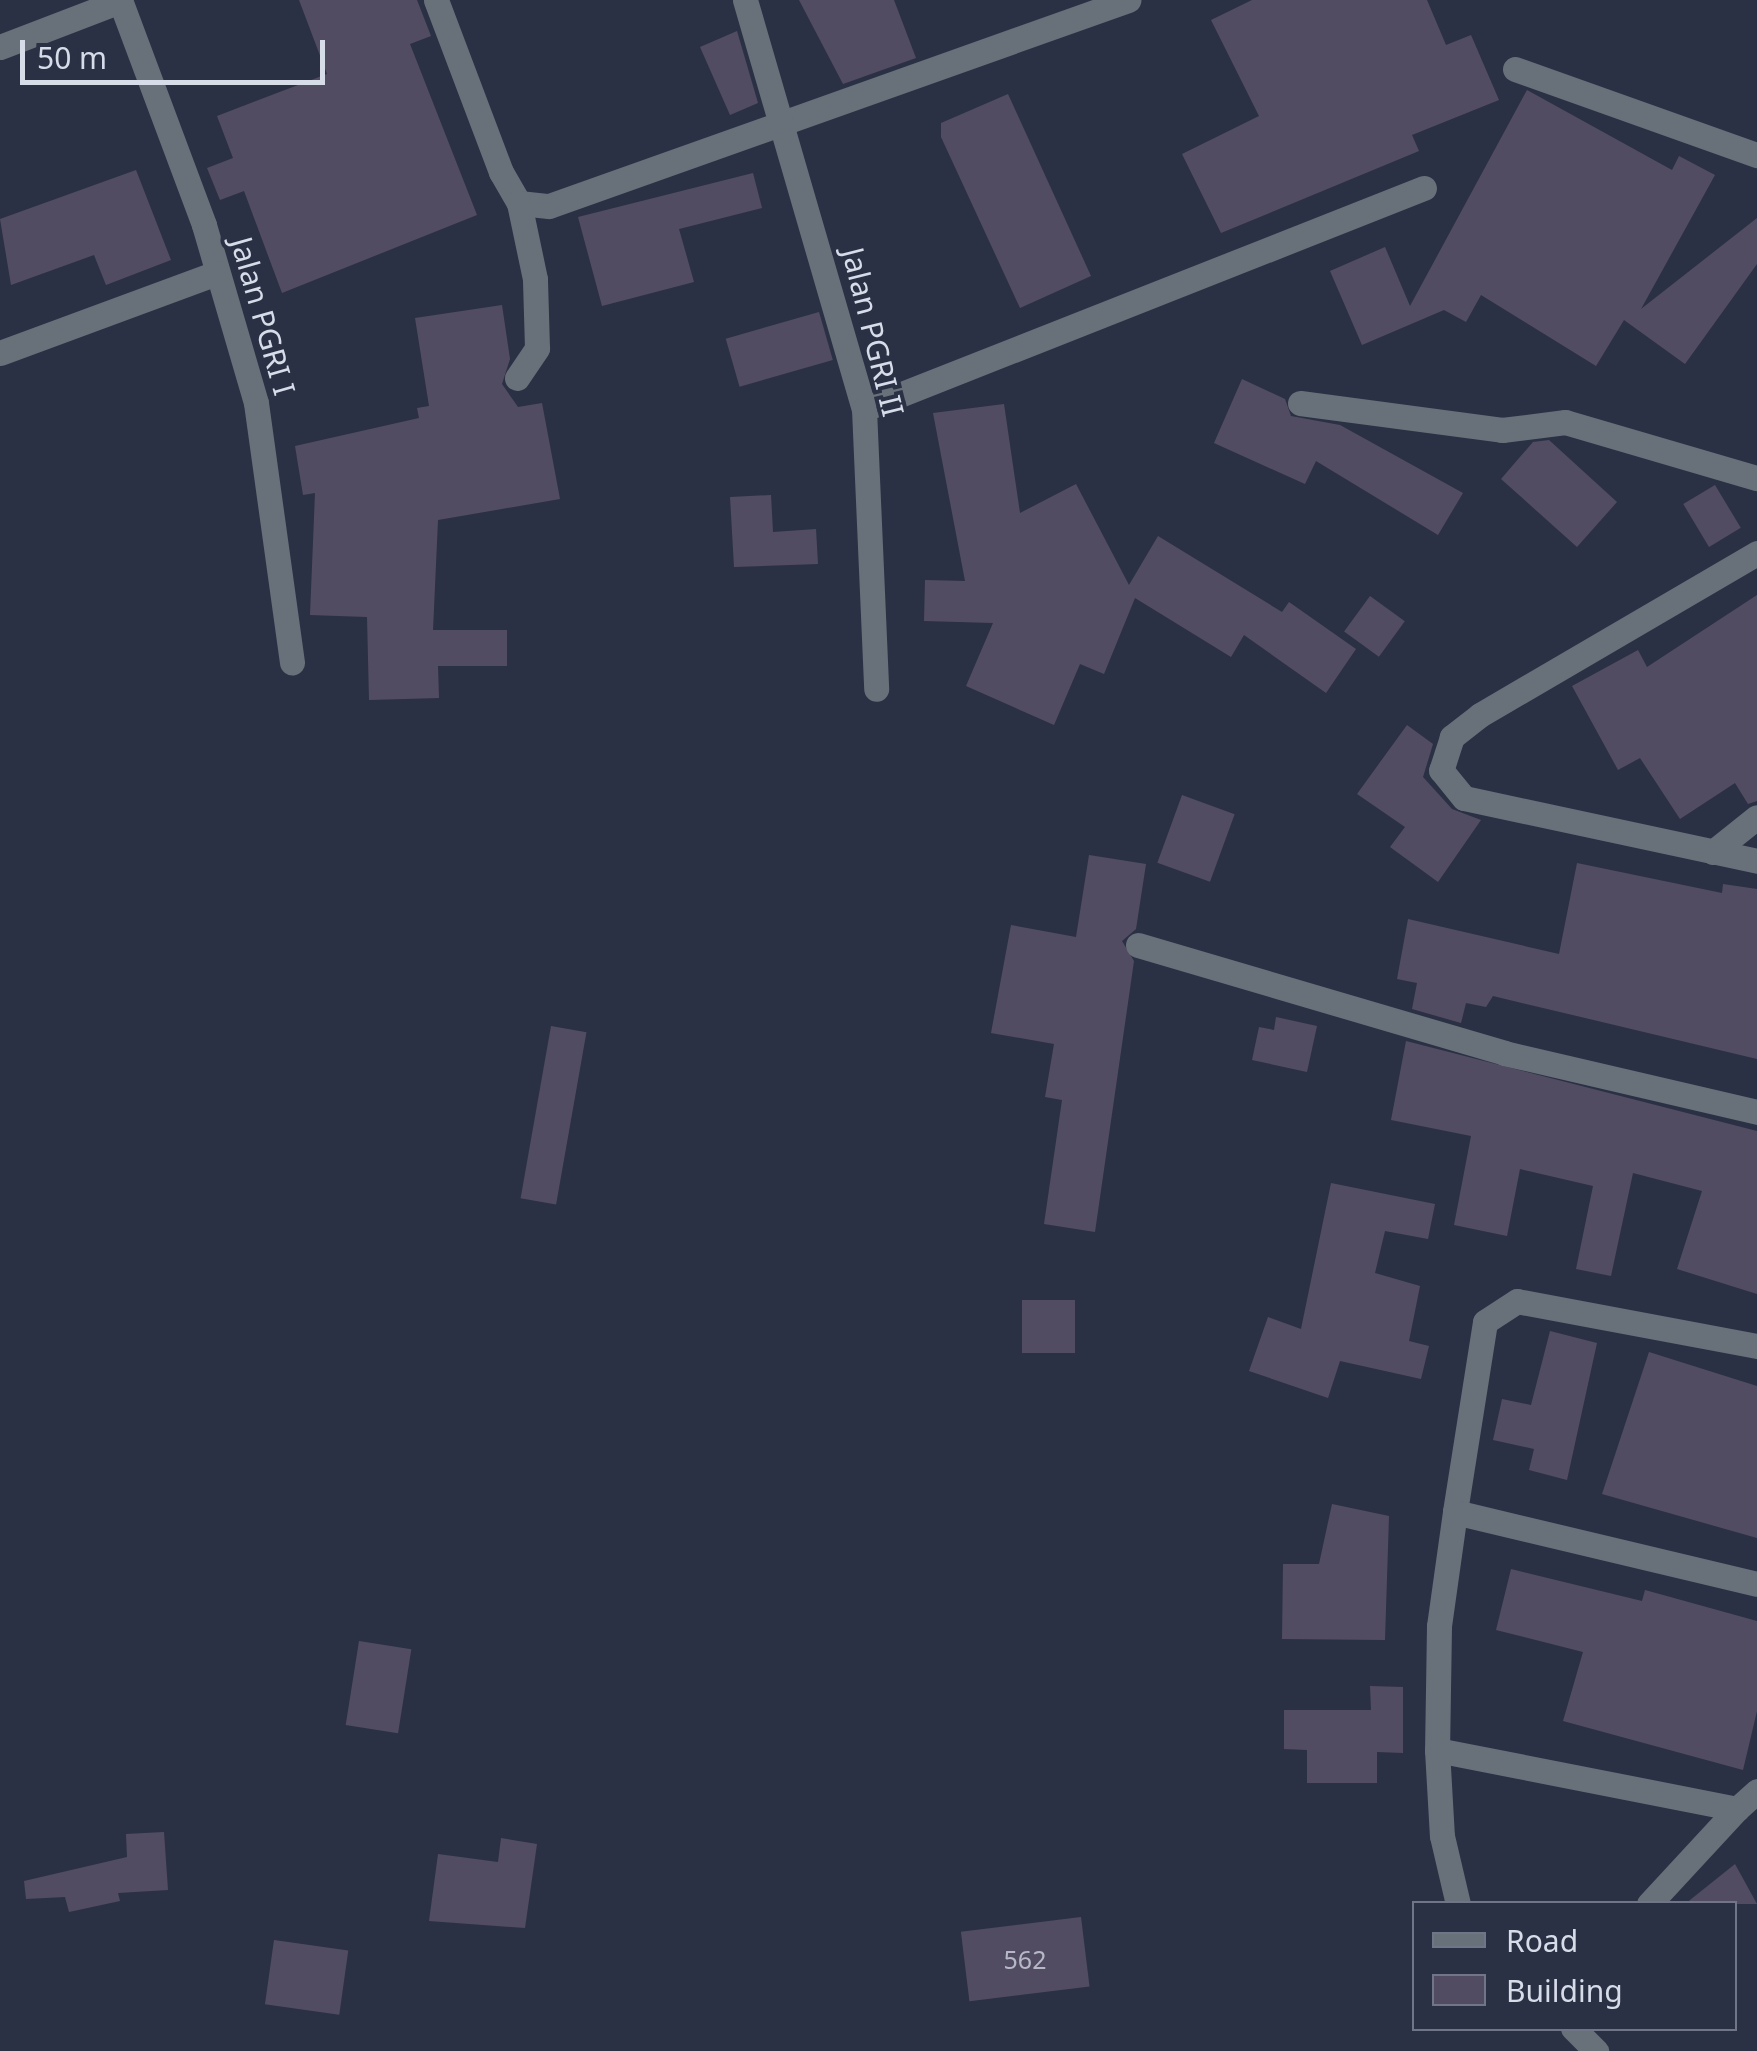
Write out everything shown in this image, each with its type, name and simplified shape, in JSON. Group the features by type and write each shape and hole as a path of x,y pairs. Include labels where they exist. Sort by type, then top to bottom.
{"street":[{"path":"0,47 120,0"},
{"name":"Jalan PGRI I","path":"120,0 216,273 256,403 292,663"},
{"path":"436,0 518,203 536,279 537,348 517,378"},
{"name":"Jalan PGRI II","path":"745,0 785,123 864,408 876,689"},
{"path":"518,203 549,206 1128,0"},
{"path":"1515,69 1757,156"},
{"path":"864,408 1424,188"},
{"path":"0,352 216,273"},
{"path":"1300,403 1502,430 1565,422 1757,478"},
{"path":"1757,553 1480,715 1452,737 1442,770 1464,798 1757,862"},
{"path":"1713,852 1757,817"},
{"path":"1138,944 1504,1054 1757,1112"},
{"path":"1457,1901 1442,1836 1437,1750 1439,1626 1485,1322 1517,1301 1757,1346"},
{"path":"1455,1512 1757,1584"},
{"path":"1437,1750 1737,1809"},
{"path":"1652,1901 1757,1791"},
{"path":"1576,2031 1596,2051"}],"building":[{"path":"299,0 417,0 431,36 410,44 477,215 282,293 244,191 220,200 207,168 233,158 217,116 327,74"},
{"path":"799,0 894,0 916,58 843,84"},
{"path":"1252,0 1427,0 1446,45 1471,35 1499,100 1412,135 1419,151 1221,233 1182,154 1259,116 1211,20"},
{"path":"737,31 758,103 730,115 700,47"},
{"path":"1527,90 1672,170 1679,156 1715,175 1641,309 1757,218 1757,264 1685,364 1624,320 1596,366 1481,295 1466,322 1444,310 1362,345 1330,271 1385,247 1410,306"},
{"path":"1008,94 1091,276 1020,308 941,137 941,123"},
{"path":"136,170 171,260 106,285 94,255 11,285 0,219"},
{"path":"753,173 762,208 679,229 694,282 602,306 578,217"},
{"path":"502,305 510,359 502,384 518,407 542,403 560,499 438,520 433,630 507,630 507,666 438,666 439,698 369,700 367,617 310,615 315,493 303,495 295,446 419,418 417,408 429,406 415,318"},
{"path":"819,312 833,360 740,387 726,339"},
{"path":"1242,379 1285,399 1291,416 1340,425 1463,493 1438,535 1316,461 1305,484 1214,443"},
{"path":"1004,404 1020,513 1076,484 1129,585 1158,536 1282,612 1289,602 1356,649 1326,693 1244,635 1231,657 1135,598 1104,674 1080,664 1054,725 966,686 993,623 924,621 925,580 965,581 933,413"},
{"path":"1549,440 1617,502 1577,547 1501,479 1533,442"},
{"path":"1715,485 1741,528 1709,547 1683,504"},
{"path":"771,495 773,532 816,529 818,564 734,567 730,497"},
{"path":"1757,595 1757,801 1748,804 1735,783 1680,819 1640,758 1618,770 1572,686 1638,650 1647,667"},
{"path":"1370,596 1405,621 1379,657 1344,632"},
{"path":"1407,725 1433,744 1423,777 1452,809 1481,820 1438,882 1390,847 1405,827 1357,794"},
{"path":"1182,795 1235,814 1210,882 1157,863"},
{"path":"1089,855 1146,864 1136,929 1122,941 1134,961 1095,1232 1044,1224 1062,1100 1045,1097 1054,1044 991,1033 1011,925 1076,937"},
{"path":"1577,863 1722,893 1723,884 1757,889 1757,1059 1493,996 1486,1007 1466,1003 1461,1023 1412,1009 1417,983 1397,979 1408,919 1559,954"},
{"path":"1276,1017 1317,1026 1307,1072 1252,1060 1259,1027 1274,1030"},
{"path":"551,1026 586,1032 556,1205 521,1198"},
{"path":"1406,1041 1757,1131 1757,1294 1677,1269 1702,1191 1633,1173 1611,1276 1576,1269 1593,1186 1520,1169 1507,1236 1454,1225 1471,1136 1391,1120"},
{"path":"1331,1183 1435,1204 1428,1239 1385,1231 1375,1273 1420,1286 1409,1341 1429,1346 1421,1379 1340,1361 1328,1398 1249,1371 1268,1317 1301,1329"},
{"path":"1022,1300 1075,1300 1075,1353 1022,1353"},
{"path":"1550,1331 1597,1343 1567,1480 1529,1470 1534,1449 1493,1440 1502,1399 1531,1405"},
{"path":"1649,1352 1757,1386 1757,1538 1602,1494"},
{"path":"1332,1504 1389,1516 1385,1640 1282,1639 1283,1564 1319,1564"},
{"path":"1511,1569 1642,1601 1645,1590 1757,1621 1757,1711 1743,1770 1563,1721 1583,1652 1496,1630"},
{"path":"359,1641 411,1649 398,1733 346,1725"},
{"path":"1370,1686 1403,1687 1403,1753 1377,1752 1377,1783 1307,1783 1307,1750 1284,1749 1284,1710 1371,1710"},
{"path":"164,1832 168,1890 118,1893 120,1901 69,1912 65,1897 26,1899 24,1881 127,1857 126,1834"},
{"path":"501,1838 537,1844 525,1928 429,1921 438,1854 498,1862"},
{"path":"1735,1864 1757,1904 1737,1901 1689,1901"},
{"path":"1081,1917 1090,1986 969,2001 961,1932"},
{"path":"274,1940 348,1950 339,2015 265,2004"}]}
